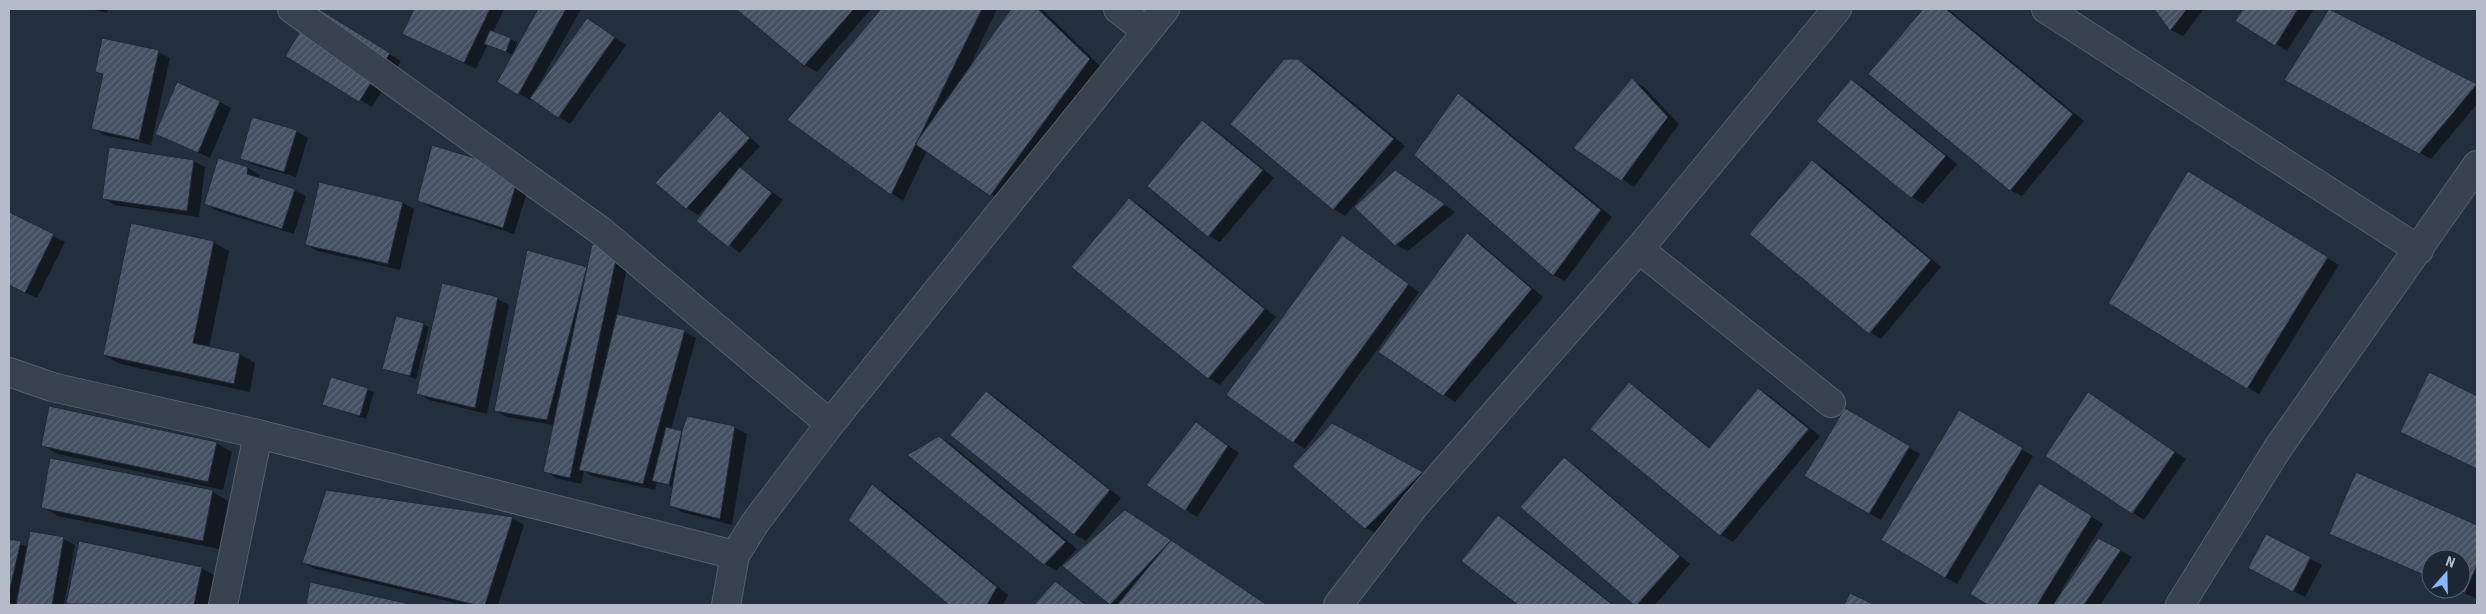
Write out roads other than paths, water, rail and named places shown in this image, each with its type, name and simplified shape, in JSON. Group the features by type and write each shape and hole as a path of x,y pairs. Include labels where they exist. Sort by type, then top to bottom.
{"street":[{"path":"292,9 601,231 830,424"},
{"path":"1118,9 1146,31"},
{"path":"726,605 735,555 755,523 830,424 1165,9"},
{"path":"1338,605 1415,505 1639,249 1837,9"},
{"path":"2046,9 2419,250"},
{"path":"2180,605 2278,448 2477,165"},
{"path":"1639,249 1831,404"},
{"path":"9,372 52,387 258,434 735,555"},
{"path":"223,605 258,434"}]}
